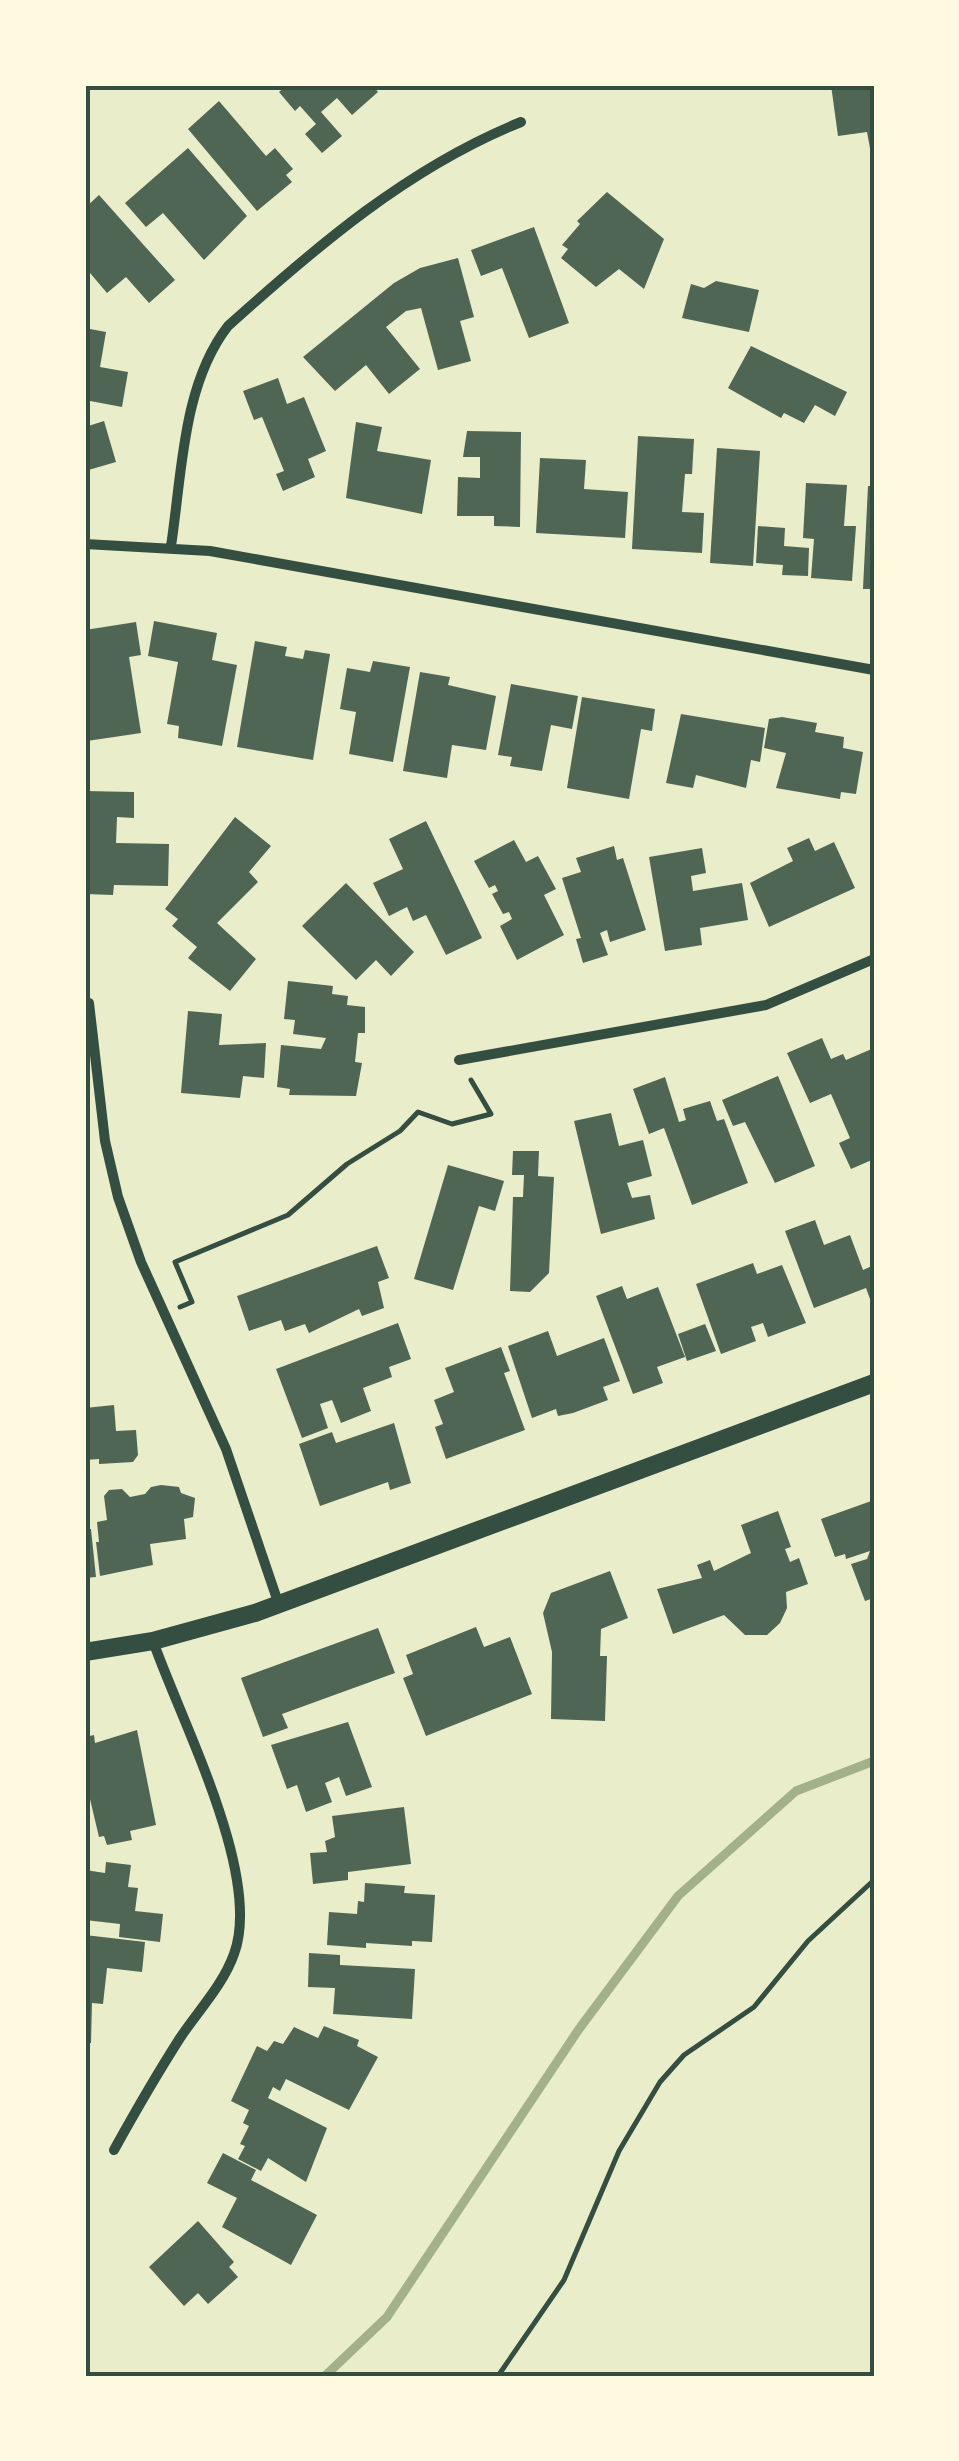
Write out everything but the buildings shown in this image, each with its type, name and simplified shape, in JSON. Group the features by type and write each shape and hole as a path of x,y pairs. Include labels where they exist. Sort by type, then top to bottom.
{"street":[{"path":"170,546 195,396 213,346 228,326 418,172 465,145 520,122"},
{"path":"85,544 170,546 874,670"},
{"path":"458,1060 766,1005 874,959"},
{"path":"89,1003 105,1140 118,1197 164,1314 226,1448 278,1605"},
{"path":"85,1652 153,1641 278,1605 874,1383"},
{"path":"114,2150 182,2036 222,1980 234,1956 243,1906 236,1862 153,1641"}],"path":[{"path":"164,1314 192,1302 175,1262 288,1214 347,1164 400,1131 418,1112 452,1124 492,1114 458,1060"},
{"path":"498,2376 564,2280 618,2151 660,2082 684,2055 754,2007 808,1941 874,1880"}],"waterway":[{"path":"325,2376 387,2317 579,2029 678,1896 796,1791 874,1761"}]}
